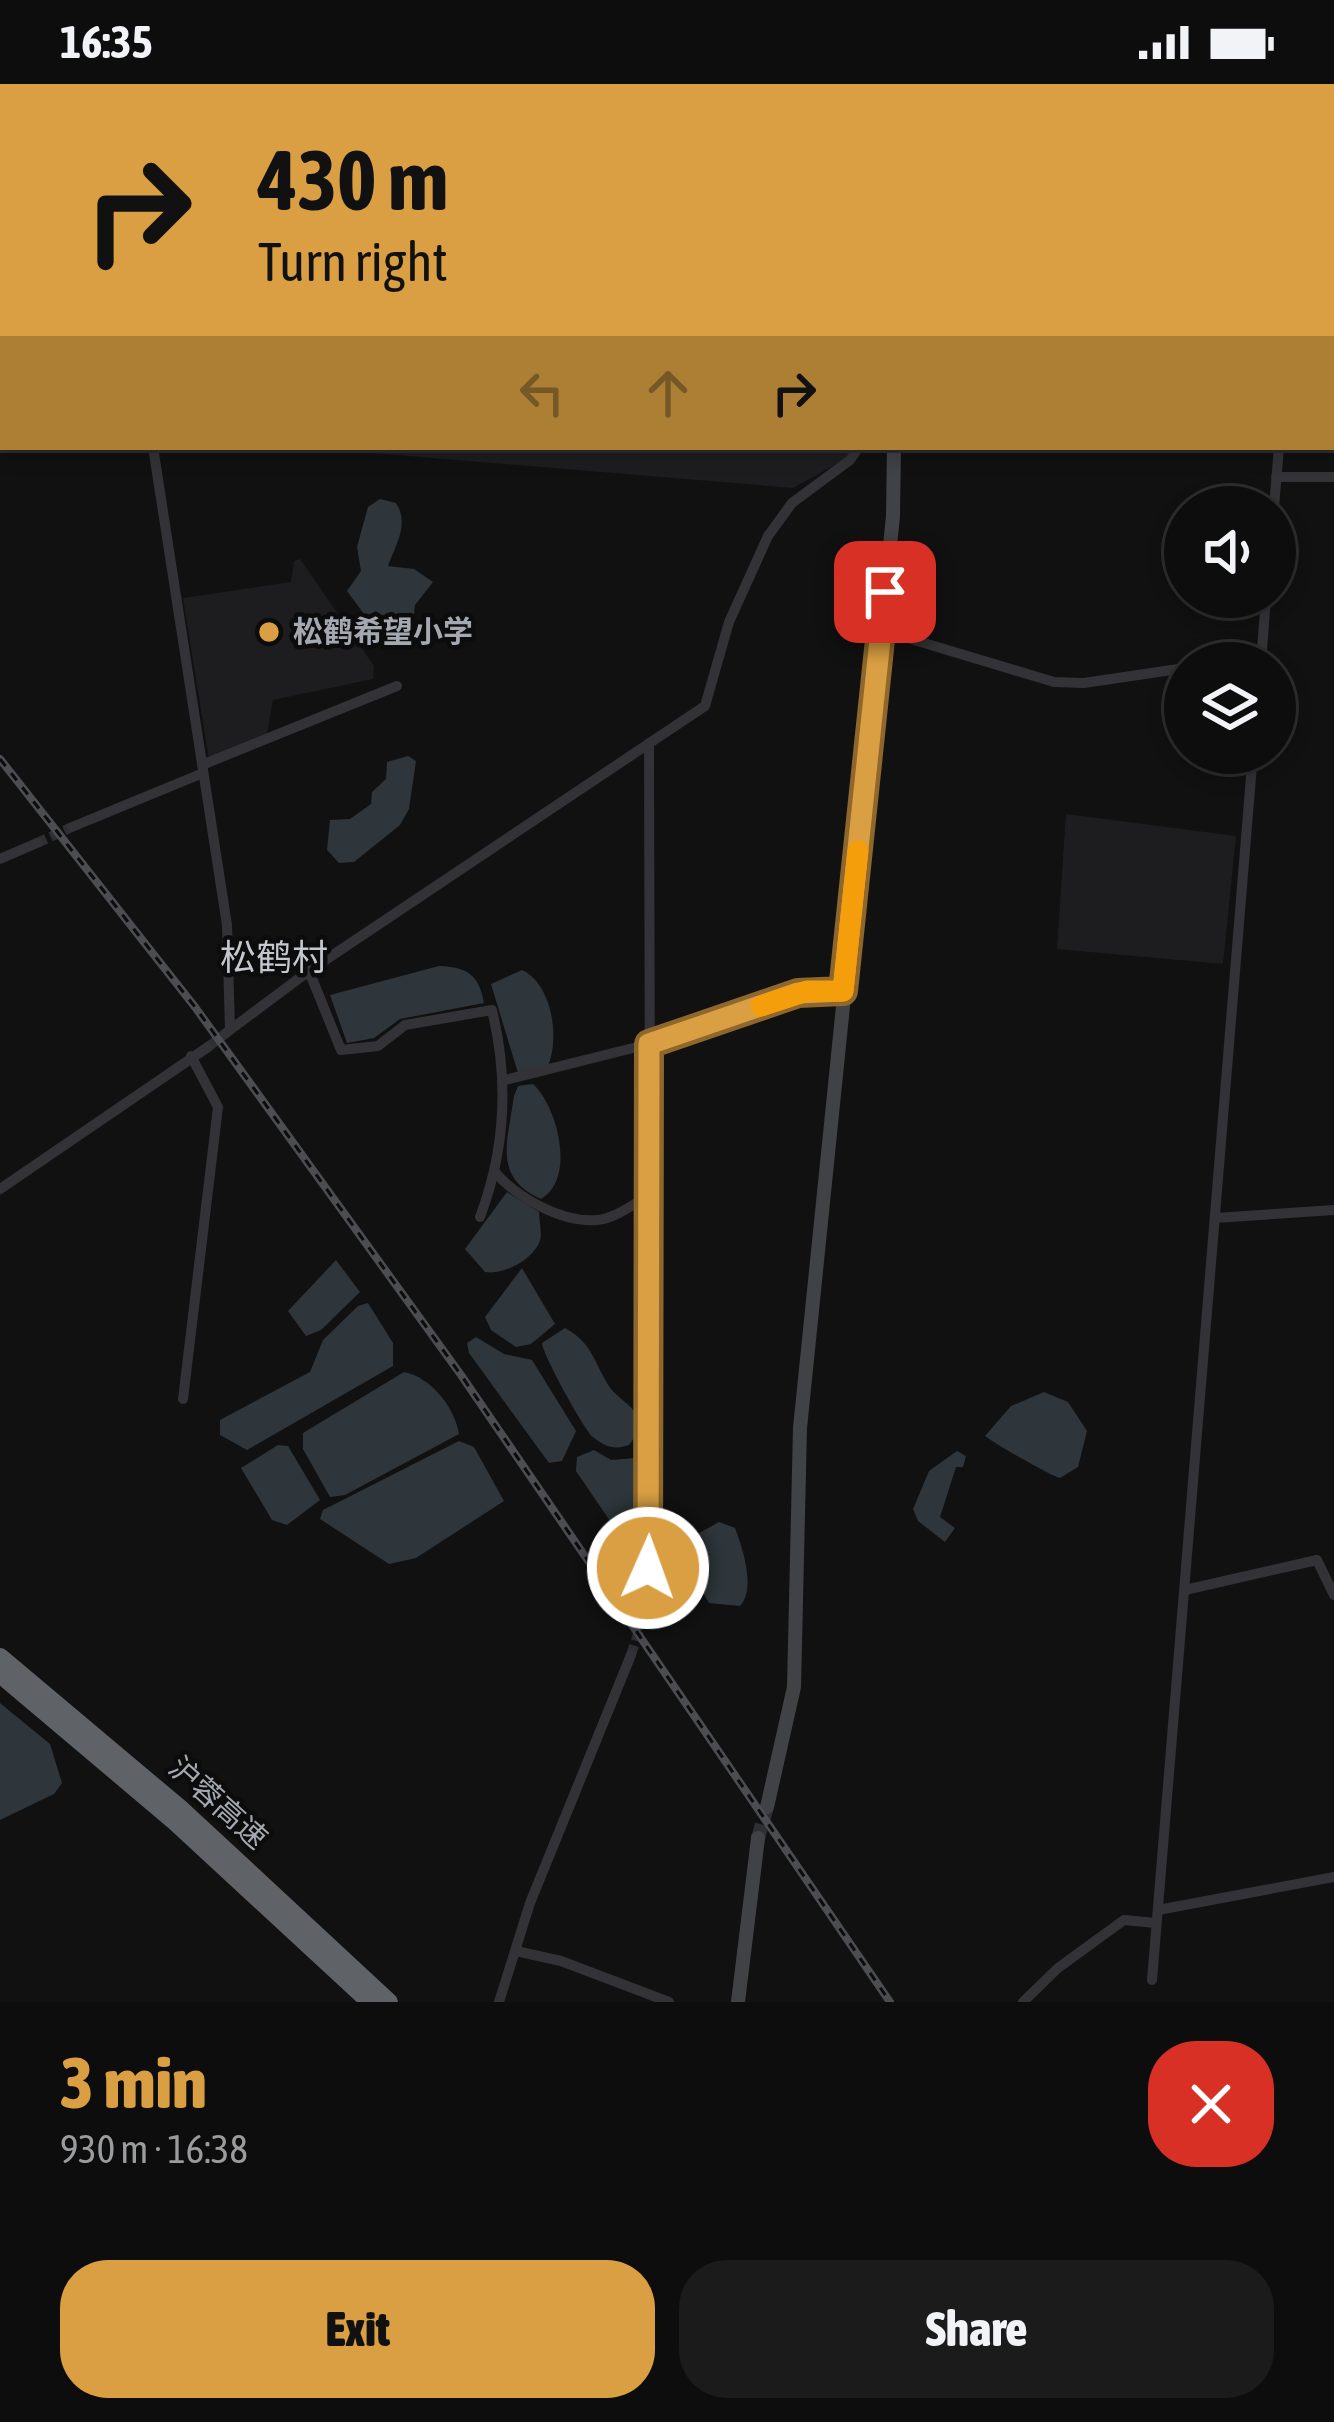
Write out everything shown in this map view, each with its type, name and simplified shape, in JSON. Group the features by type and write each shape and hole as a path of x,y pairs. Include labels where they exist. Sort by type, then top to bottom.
{"highway":[{"name":"沪蓉高速","path":"0,1657 182,1810 389,2002"},
{"name":"沪蓉高速","path":"0,1674 173,1820 370,2002"}],"main road":[{"path":"766,1807 796,1675 800,1428 881,630 894,450"},
{"path":"738,2002 758,1838"}],"street":[{"path":"153,450 226,925 228,1032 309,971 709,701 729,622 768,536 792,503 855,450"},
{"path":"1275,486 1279,450"},
{"path":"1276,477 1334,477"},
{"path":"881,630 1054,682 1084,683 1164,671"},
{"path":"72,827 397,686"},
{"path":"640,1625 651,1538 649,743"},
{"path":"1152,1979 1251,774"},
{"path":"0,859 37,843"},
{"path":"309,971 341,1050 378,1046 405,1025 491,1010 506,1080 494,1171 481,1216"},
{"path":"506,1080 649,1044 798,993 843,991"},
{"path":"0,1189 208,1048"},
{"path":"183,1399 218,1107 191,1056"},
{"path":"494,1171 529,1199 591,1220 649,1196"},
{"path":"1215,1218 1334,1210"},
{"path":"1185,1590 1317,1560 1334,1595"},
{"path":"500,2002 632,1655"},
{"path":"1023,2002 1058,1968 1124,1920 1334,1877"},
{"path":"516,1951 561,1960 669,2002"}],"shaded area":[{"path":"336,450 851,450 842,461 793,488"},
{"path":"380,499 396,503 402,519 388,566 414,569 433,582 415,605 411,638 401,649 387,645 347,591 361,571 357,547 368,507"},
{"name":"松鹤希望小学","path":"300,559 374,666 373,679 273,700 266,739 209,760 183,598 291,582 294,561"},
{"path":"408,756 416,761 409,809 400,825 354,862 339,863 327,850 330,820 350,819 371,804 372,792 386,779 387,762"},
{"path":"1066,814 1236,836 1223,964 1057,949"},
{"path":"439,966 470,974 484,1003 400,1019 374,1038 347,1043 330,995"},
{"path":"522,970 547,999 553,1041 548,1066 518,1073 491,984"},
{"path":"533,1084 550,1109 559,1143 558,1176 541,1199 515,1180 507,1156 514,1096 518,1086"},
{"path":"507,1192 539,1212 540,1240 530,1256 516,1265 485,1272 465,1249"},
{"path":"336,1260 360,1292 321,1330 306,1336 288,1311"},
{"path":"522,1268 555,1324 531,1344 516,1347 491,1330 485,1317"},
{"path":"368,1303 393,1343 393,1366 247,1450 220,1435 220,1420 310,1372 323,1340 358,1306"},
{"path":"565,1328 586,1345 611,1390 636,1414 640,1430 629,1445 610,1447 593,1437 564,1391 542,1343"},
{"path":"476,1337 504,1354 532,1360 576,1431 562,1461 549,1463 469,1353 467,1343"},
{"path":"404,1372 440,1395 459,1434 345,1495 330,1497 303,1449 303,1433"},
{"path":"1044,1392 1068,1402 1087,1431 1078,1467 1060,1478 985,1436 1011,1406"},
{"path":"459,1441 474,1447 504,1501 416,1558 389,1564 320,1519 323,1510"},
{"path":"278,1445 288,1446 320,1500 287,1525 272,1520 241,1468"},
{"path":"594,1450 611,1460 635,1458 636,1532 631,1542 623,1540 576,1471 577,1457"},
{"path":"957,1451 966,1456 963,1467 956,1467 940,1517 955,1528 945,1542 918,1521 913,1509 929,1471"},
{"path":"719,1522 735,1528 744,1557 748,1579 740,1606 709,1603 676,1546"},
{"path":"0,1703 50,1744 62,1783 54,1794 0,1820"}],"tunnel":[{"path":"37,843 72,827"},
{"path":"208,1047 226,1033"},
{"path":"631,1655 641,1625"},
{"path":"758,1838 767,1807"}],"railway":[{"path":"0,759 195,1007 461,1375 890,2002"}],"slow traffic":[{"path":"761,1006 807,991 843,991 858,851"}],"place":[{"name":"松鹤希望小学","path":"269,632"}],"district":[{"name":"松鹤村","path":"274,957"}],"route":[{"path":"648,1568 649,1044 798,993 843,991 885,592"}]}
